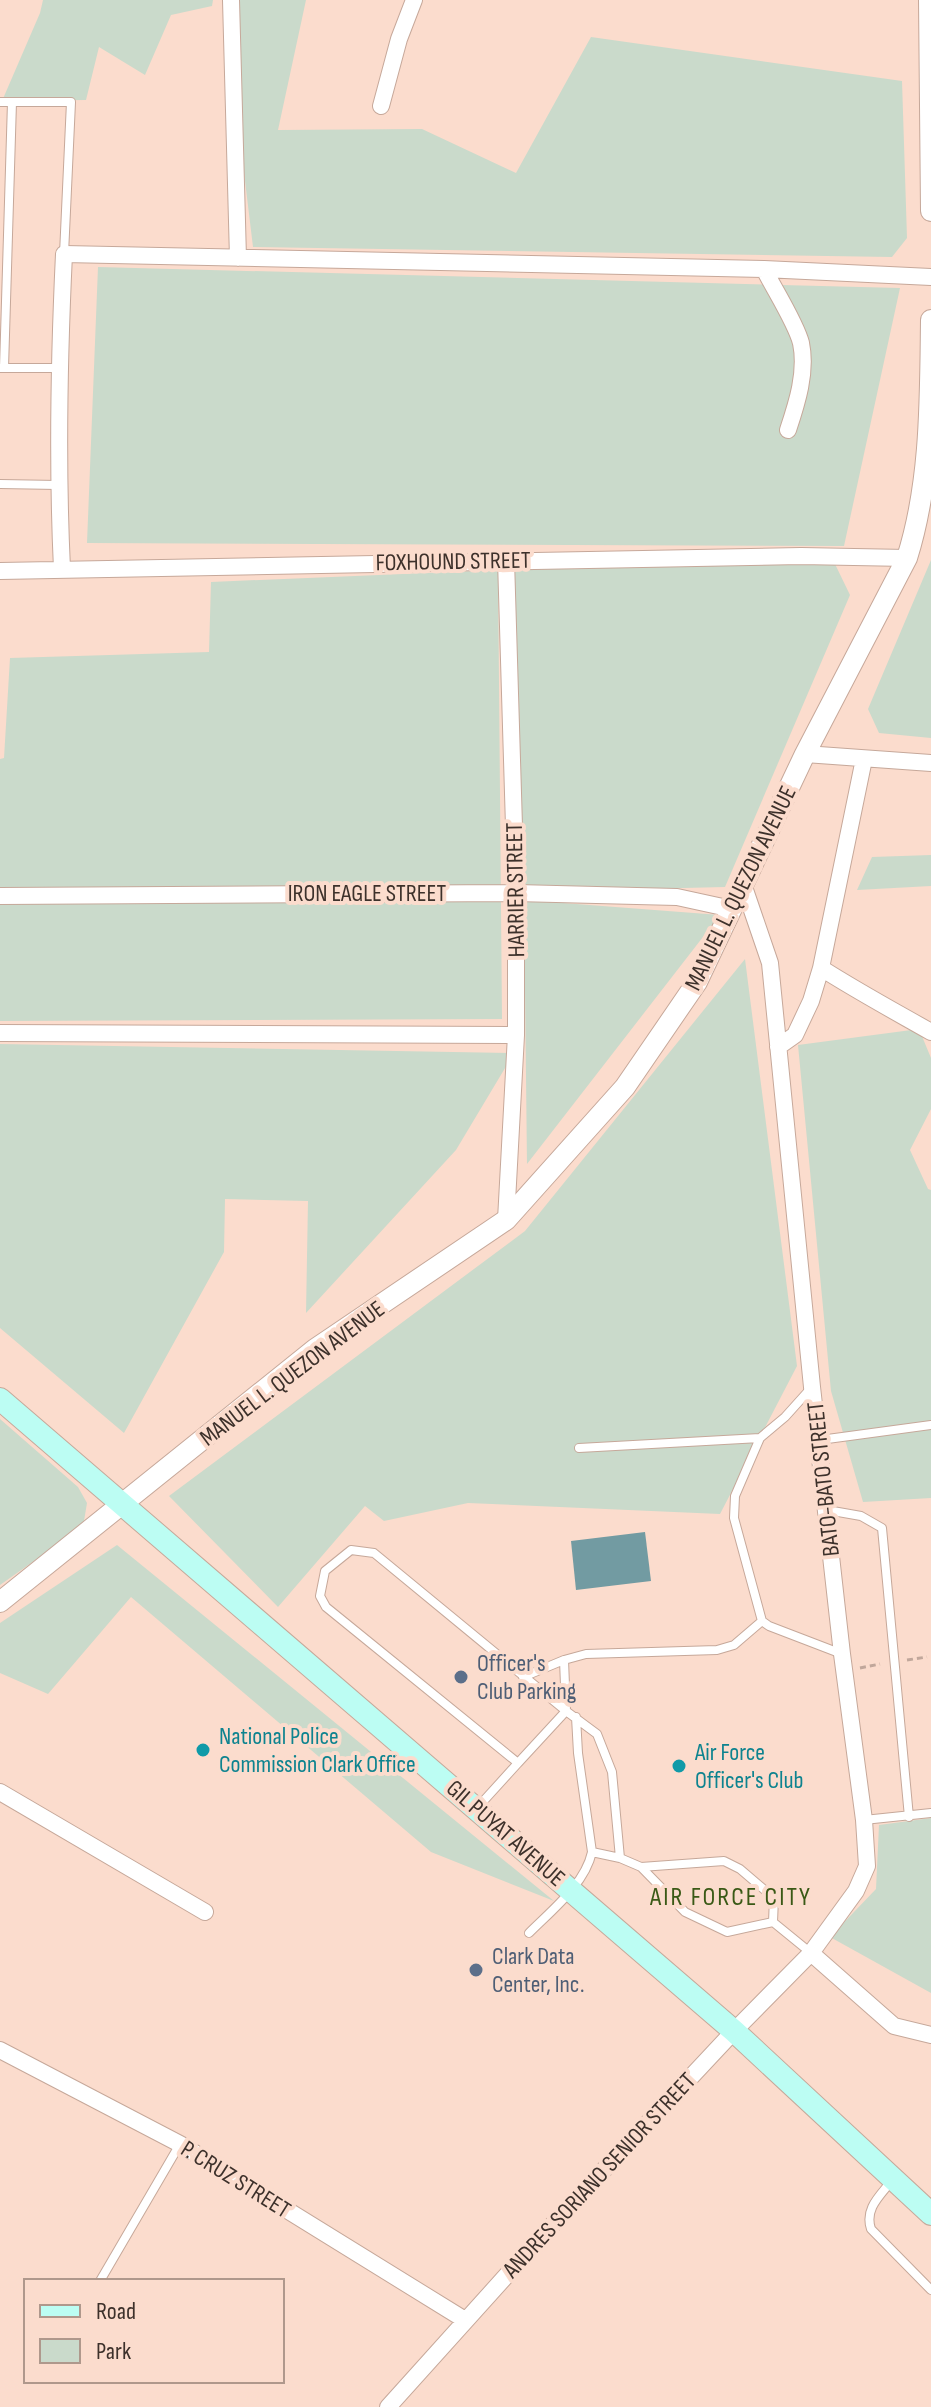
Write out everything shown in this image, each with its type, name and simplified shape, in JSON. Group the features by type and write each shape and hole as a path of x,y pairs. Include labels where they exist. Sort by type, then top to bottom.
{"main road":[{"name":"GIL PUYAT AVENUE","path":"0,1399 734,2031 931,2214"}],"street":[{"path":"231,0 238,258"},
{"path":"381,106 399,39 414,0"},
{"path":"929,0 931,211"},
{"path":"62,569 58,485 64,254 764,269 931,277"},
{"path":"764,269 801,342 802,374 798,402 788,430"},
{"name":"MANUEL L. QUEZON AVENUE","path":"0,1602 315,1349 506,1220 625,1087 697,982 805,754 907,558 919,524 927,473 931,320"},
{"name":"FOXHOUND STREET","path":"0,571 506,560 801,556 907,558"},
{"name":"HARRIER STREET","path":"506,560 516,893 516,1035 506,1220"},
{"path":"805,754 931,763"},
{"path":"778,1047 795,1035 811,1001 821,968 864,759"},
{"name":"BATO-BATO STREET","path":"734,2031 811,1953 856,1891 867,1866 812,1387 770,963 743,884"},
{"name":"IRON EAGLE STREET","path":"0,896 516,893 677,897 732,909"},
{"path":"821,968 931,1032"},
{"path":"0,1033 516,1035"},
{"path":"0,1792 205,1912"},
{"path":"811,1953 894,2026 931,2035"},
{"name":"ANDRES SORIANO SENIOR STREET","path":"388,2407 734,2031"},
{"name":"P. CRUZ STREET","path":"0,2050 180,2144 465,2320"}],"lane":[{"path":"0,102 71,102 64,254"},
{"path":"12,102 2,368 59,368"},
{"path":"0,484 58,485"},
{"path":"812,1387 785,1417 760,1438 735,1496 734,1518 762,1621 842,1654"},
{"path":"820,1440 931,1425"},
{"path":"579,1448 760,1438"},
{"path":"827,1510 861,1516 882,1528 909,1817"},
{"path":"518,1763 326,1607 320,1596 325,1571 351,1550 374,1553 597,1734 612,1772 620,1858"},
{"path":"523,1677 586,1654 717,1650 734,1645 762,1621"},
{"path":"477,1808 566,1711 564,1660"},
{"path":"529,1933 571,1889 589,1865 592,1852 576,1717"},
{"path":"864,1820 931,1813"},
{"path":"592,1852 620,1858 641,1867 685,1912 727,1932 773,1922"},
{"path":"641,1867 724,1861 740,1869 774,1898 773,1922"},
{"path":"773,1922 811,1953"},
{"path":"101,2279 180,2144"},
{"path":"894,2179 871,2208 868,2218 871,2229 931,2290"}],"green space":[{"path":"43,0 213,0 212,6 171,15 145,75 99,47 86,100 2,101"},
{"path":"229,0 306,0 278,130 422,129 516,173 591,37 902,81 907,238 892,257 253,247 238,123"},
{"path":"98,267 900,288 844,546 87,543"},
{"path":"508,553 835,564 850,595 725,887 516,892"},
{"path":"931,560 931,738 879,733 868,709"},
{"path":"498,570 502,1019 0,1021 0,759 4,758 10,658 209,652 211,582"},
{"path":"931,855 931,886 857,890 872,857"},
{"path":"524,900 720,915 527,1164"},
{"path":"745,959 797,1366 720,1514 468,1503 384,1521 365,1506 278,1607 169,1496 525,1231"},
{"path":"919,1029 931,1058 931,1109 910,1150 931,1190 931,1498 863,1502 831,1391 798,1045"},
{"path":"0,1044 514,1053 456,1150 306,1313 308,1201 225,1199 224,1252 124,1433 0,1328"},
{"path":"0,1419 78,1487 87,1503 84,1521 78,1530 0,1585"},
{"path":"117,1545 554,1901 431,1852 131,1597 48,1694 0,1673 0,1623"},
{"path":"931,1818 931,1993 830,1937 876,1889 879,1825"}],"water":[{"path":"645,1532 651,1581 576,1590 571,1541"}],"place":[{"name":"Officer's Club Parking","path":"461,1677"},
{"name":"National Police Commission Clark Office","path":"203,1750"},
{"name":"Air Force Officer's Club","path":"679,1766"},
{"name":"Clark Data Center, Inc.","path":"476,1970"}],"district":[{"name":"AIR FORCE CITY","path":"731,1896"}]}
